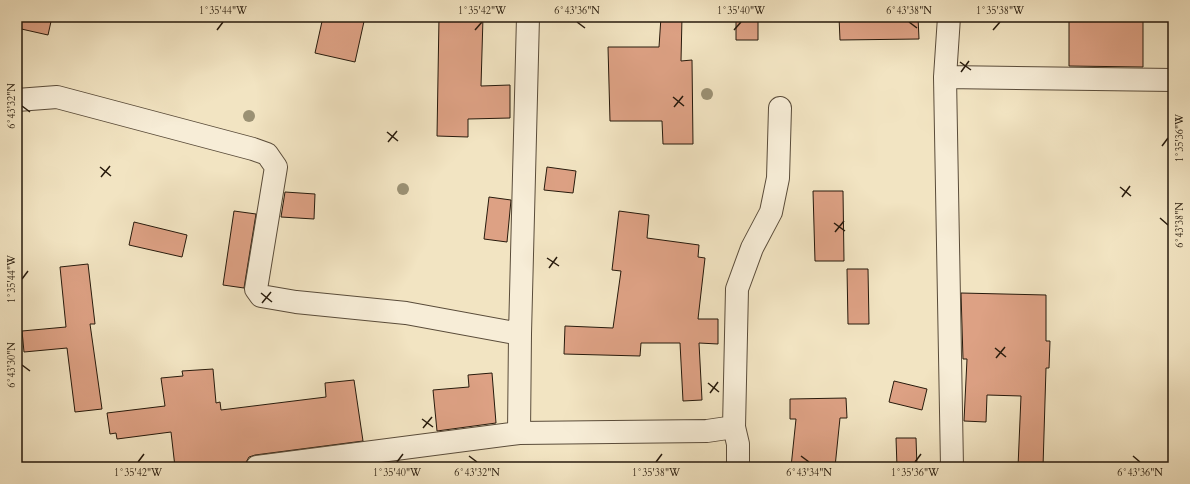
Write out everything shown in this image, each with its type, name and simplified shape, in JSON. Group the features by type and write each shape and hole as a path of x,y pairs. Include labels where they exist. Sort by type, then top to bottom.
{"street":[{"path":"519,433 528,17"},
{"path":"949,17 945,77 952,467"},
{"path":"945,77 1173,80"},
{"path":"17,100 56,97 267,154 276,167 256,289 261,296 296,302 406,313 520,334"},
{"path":"738,467 738,444 734,428 737,289 752,248 771,212 778,178 780,108"},
{"path":"257,467 519,433 707,431 734,428"}],"building":[{"path":"17,17 52,17 48,35 17,28"},
{"path":"323,17 365,17 355,62 315,53"},
{"path":"439,17 483,17 481,86 510,85 510,118 468,119 468,137 437,136"},
{"path":"661,17 682,17 681,61 692,60 693,144 663,144 662,121 610,121 608,47 659,47"},
{"path":"736,17 758,17 758,40 736,40"},
{"path":"839,17 918,17 919,39 840,40"},
{"path":"1069,17 1143,17 1143,67 1069,66"},
{"path":"547,167 576,171 573,193 544,190"},
{"path":"813,191 843,191 844,261 815,261"},
{"path":"285,192 315,194 314,219 281,217"},
{"path":"489,197 511,200 507,242 484,239"},
{"path":"234,211 256,214 244,288 223,285"},
{"path":"619,211 649,215 647,238 699,245 698,257 705,258 698,319 718,319 718,344 699,343 702,400 683,401 680,343 641,343 640,356 564,354 565,326 613,328 621,271 612,270"},
{"path":"134,222 187,235 182,257 129,245"},
{"path":"88,264 95,324 90,324 102,409 75,412 67,348 24,352 22,331 66,327 60,267"},
{"path":"847,269 868,269 869,324 848,324"},
{"path":"961,293 1046,295 1046,341 1050,341 1049,368 1046,368 1043,467 1018,467 1021,396 987,395 986,422 964,421 967,359 963,359"},
{"path":"213,369 216,403 220,402 221,410 326,397 325,383 354,380 363,441 255,455 249,457 245,464 219,467 175,467 171,432 117,439 116,433 110,434 107,413 165,406 161,378 183,376 182,371"},
{"path":"492,373 496,423 437,431 433,390 469,387 468,375"},
{"path":"894,381 927,389 922,410 889,402"},
{"path":"846,398 847,418 840,418 835,467 791,467 796,419 790,419 790,399"},
{"path":"896,438 916,438 917,467 897,467"}]}
